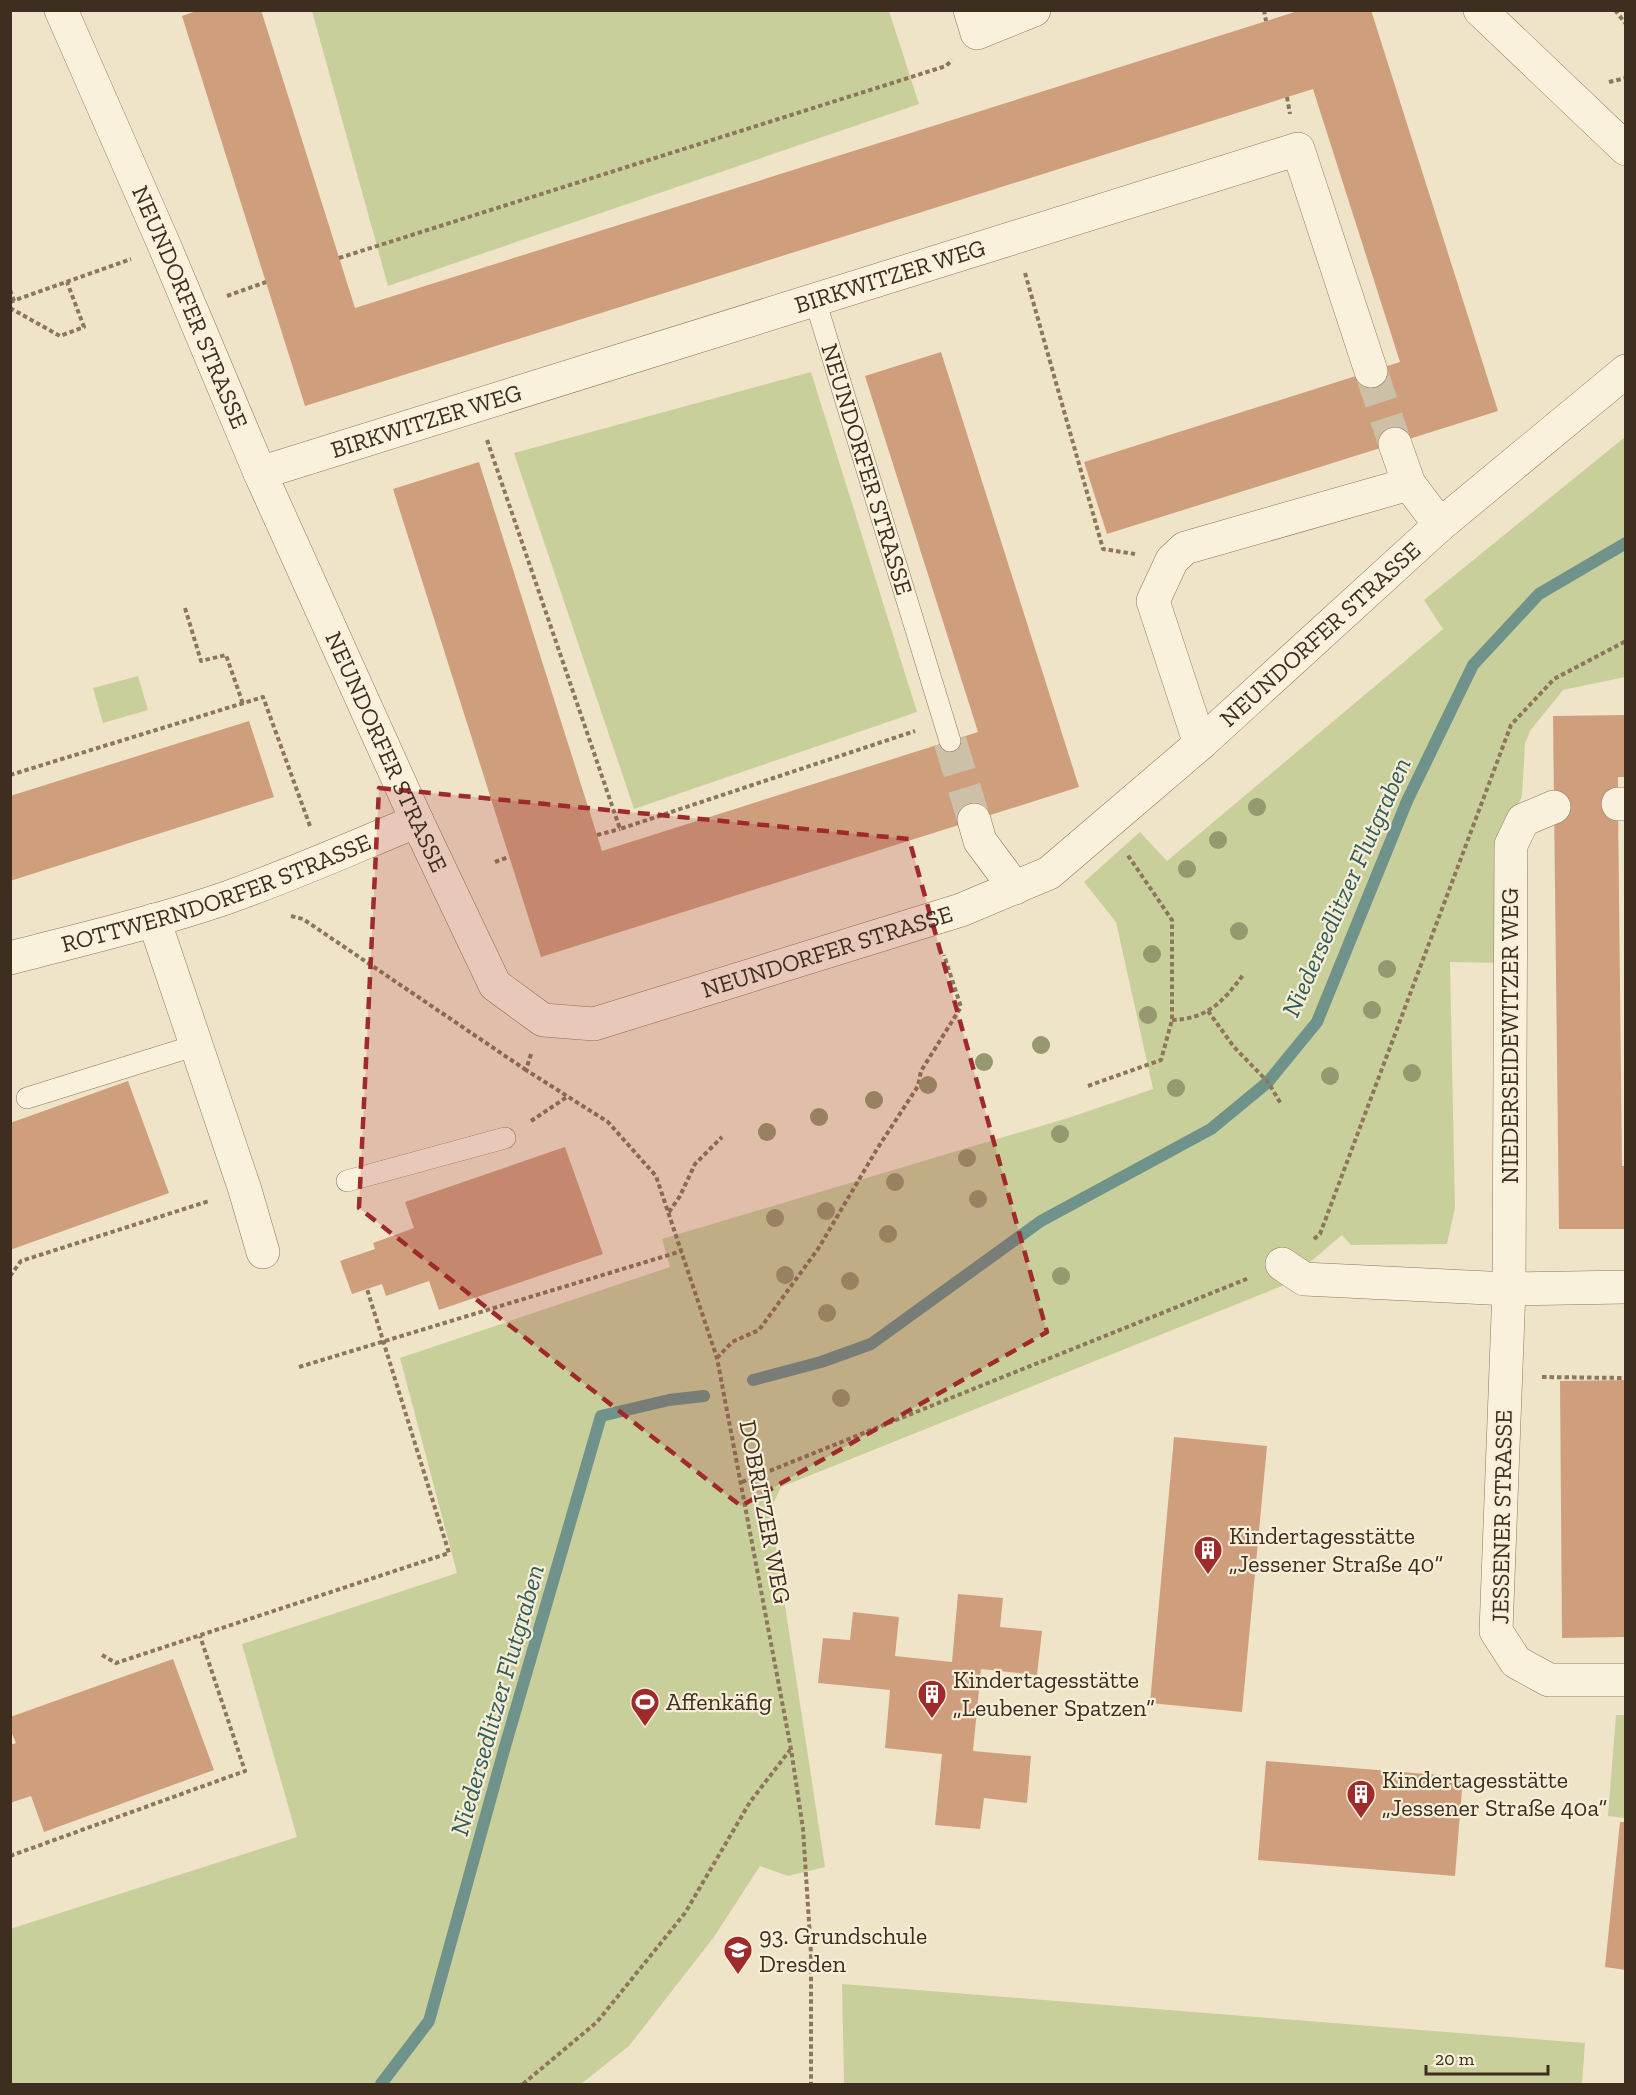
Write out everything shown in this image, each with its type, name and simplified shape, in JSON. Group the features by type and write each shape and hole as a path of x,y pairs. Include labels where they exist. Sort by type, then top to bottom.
{"street":[{"name":"NEUNDORFER STRASSE","path":"62,10 260,473 417,821 495,986 543,1020 594,1024 932,919 1049,873 1200,744 1440,525 1626,370"},
{"path":"973,22 1034,10"},
{"path":"1480,10 1626,149"},
{"name":"BIRKWITZER WEG","path":"260,473 1298,149 1371,371"},
{"path":"1172,560 1185,548 1409,484 1395,444"},
{"name":"NEUNDORFER STRASSE","path":"1409,484 1440,525"},
{"name":"NEUNDORFER STRASSE","path":"1172,560 1153,601 1200,744"},
{"name":"NIEDERSEIDEWITZER WEG","path":"1509,1288 1511,845 1523,820 1554,807"},
{"path":"974,820 980,841 1015,888"},
{"name":"ROTTWERNDORFER STRASSE","path":"10,958 154,920 226,898 417,821"},
{"path":"154,920 245,1190 263,1252"},
{"path":"1282,1264 1304,1279 1509,1288 1626,1287"},
{"name":"JESSENER STRASSE","path":"1509,1288 1496,1631 1516,1662 1549,1680 1626,1680"}],"lane":[{"name":"NEUNDORFER STRASSE","path":"815,300 947,731"},
{"path":"27,1098 197,1045"},
{"path":"346,1181 506,1138"}],"path":[{"path":"1615,10 1623,16 1626,24"},
{"path":"1266,11 1266,21"},
{"path":"339,258 946,66 973,22"},
{"path":"1016,237 1103,549 1172,560"},
{"path":"10,290 12,301 165,247"},
{"path":"10,308 60,336 84,327 67,282"},
{"path":"475,406 620,829"},
{"path":"185,608 201,661 226,654 243,704"},
{"path":"742,1482 1282,1264 1320,1234 1511,725 1554,679 1626,641"},
{"path":"10,775 264,697 322,861"},
{"path":"597,835 947,731"},
{"path":"1088,1086 1161,1060 1172,1020 1172,920 1108,823"},
{"path":"495,862 509,857"},
{"name":"DOBRITZER WEG","path":"281,913 303,919 526,1070 608,1122 656,1176 717,1358 791,1749 802,1829 812,1953 811,2085"},
{"path":"717,1358 732,1342 759,1330 818,1250 918,1086 921,1071 961,1007 932,919"},
{"path":"1172,1020 1190,1020 1208,1011 1230,993 1243,975"},
{"path":"1208,1011 1233,1047 1268,1082 1281,1104"},
{"path":"526,1070 543,1020"},
{"path":"506,1138 568,1097"},
{"path":"668,1213 680,1196 695,1164 722,1137"},
{"path":"10,1276 21,1261 245,1190"},
{"path":"299,1367 682,1251"},
{"path":"102,1654 116,1663 449,1553 367,1289"},
{"path":"1538,1377 1626,1378"},
{"path":"10,1856 245,1771 200,1636"},
{"path":"523,2085 597,2022 685,1914 750,1802 791,1749"}],"highlighted area":[{"path":"379,788 909,839 1047,1332 741,1506 359,1208"}],"green space":[{"path":"312,11 889,11 919,104 388,286"},
{"path":"811,372 917,712 634,809 514,453"},
{"path":"1625,437 1625,677 1563,690 1530,731 1525,744 1522,796 1504,839 1504,963 1450,962 1455,1208 1447,1244 1351,1245 1342,1235 1282,1286 781,1487 773,1504 773,1527 825,1867 788,1876 760,1866 714,1937 629,2046 581,2084 11,2084 10,1929 297,1837 242,1644 457,1573 400,1358 670,1267 662,1239 1071,1117 1153,1089 1116,922 1084,882 1140,832 1167,861 1443,629 1424,600"},
{"path":"138,676 148,710 103,723 93,688"},
{"path":"1616,1715 1625,1715 1625,1818 1608,1816"},
{"path":"842,1984 1585,2043 1582,2084 844,2084"}],"building":[{"path":"199,10 261,10 355,308 1301,10 1371,10 1498,411 1107,534 1084,462 1400,362 1313,89 305,406 182,16"},
{"path":"941,352 1079,787 541,957 393,489 479,462 602,851 978,732 865,376"},
{"path":"1626,715 1626,777 1618,777 1618,804 1622,1166 1626,1166 1626,1229 1559,1229 1553,716"},
{"path":"249,721 274,797 10,881 10,796"},
{"path":"128,1081 169,1193 10,1250 10,1123"},
{"path":"565,1147 603,1254 439,1310 429,1281 386,1296 382,1284 352,1294 340,1261 375,1249 373,1243 414,1228 405,1202"},
{"path":"1626,1380 1626,1637 1562,1638 1560,1381"},
{"name":"Kindertagesstätte „Jessener Straße 40“","path":"1174,1437 1267,1446 1242,1712 1150,1703"},
{"name":"Kindertagesstätte „Leubener Spatzen“","path":"958,1594 1003,1598 1000,1627 1042,1631 1037,1675 981,1669 973,1751 1031,1756 1027,1803 984,1798 980,1829 935,1825 942,1754 885,1748 890,1690 818,1683 823,1638 850,1640 853,1612 899,1617 895,1656 952,1662"},
{"path":"173,1659 214,1770 44,1832 31,1796 10,1803 10,1745 16,1743 10,1729 10,1717"},
{"name":"Kindertagesstätte „Jessener Straße 40a“","path":"1266,1761 1463,1777 1455,1876 1258,1860"},
{"path":"1620,1822 1626,1822 1626,1970 1605,1967"}],"waterway":[{"name":"Niedersedlitzer Flutgraben","path":"753,1380 821,1362 871,1344 1041,1221 1211,1129 1268,1082 1317,1022 1407,801 1473,665 1539,594 1626,543"},
{"name":"Niedersedlitzer Flutgraben","path":"381,2084 429,2021 504,1750 601,1416 669,1400 704,1396"}],"tunnel":[{"path":"1371,371 1395,444"},
{"path":"950,741 974,820"}],"place":[{"name":"Kindertagesstätte „Jessener Straße 40“","path":"1208,1576"},
{"name":"Kindertagesstätte „Leubener Spatzen“","path":"932,1720"},
{"name":"Affenkäfig","path":"645,1728"},
{"name":"Kindertagesstätte „Jessener Straße 40a“","path":"1361,1820"},
{"name":"93. Grundschule Dresden","path":"738,1976"}]}
